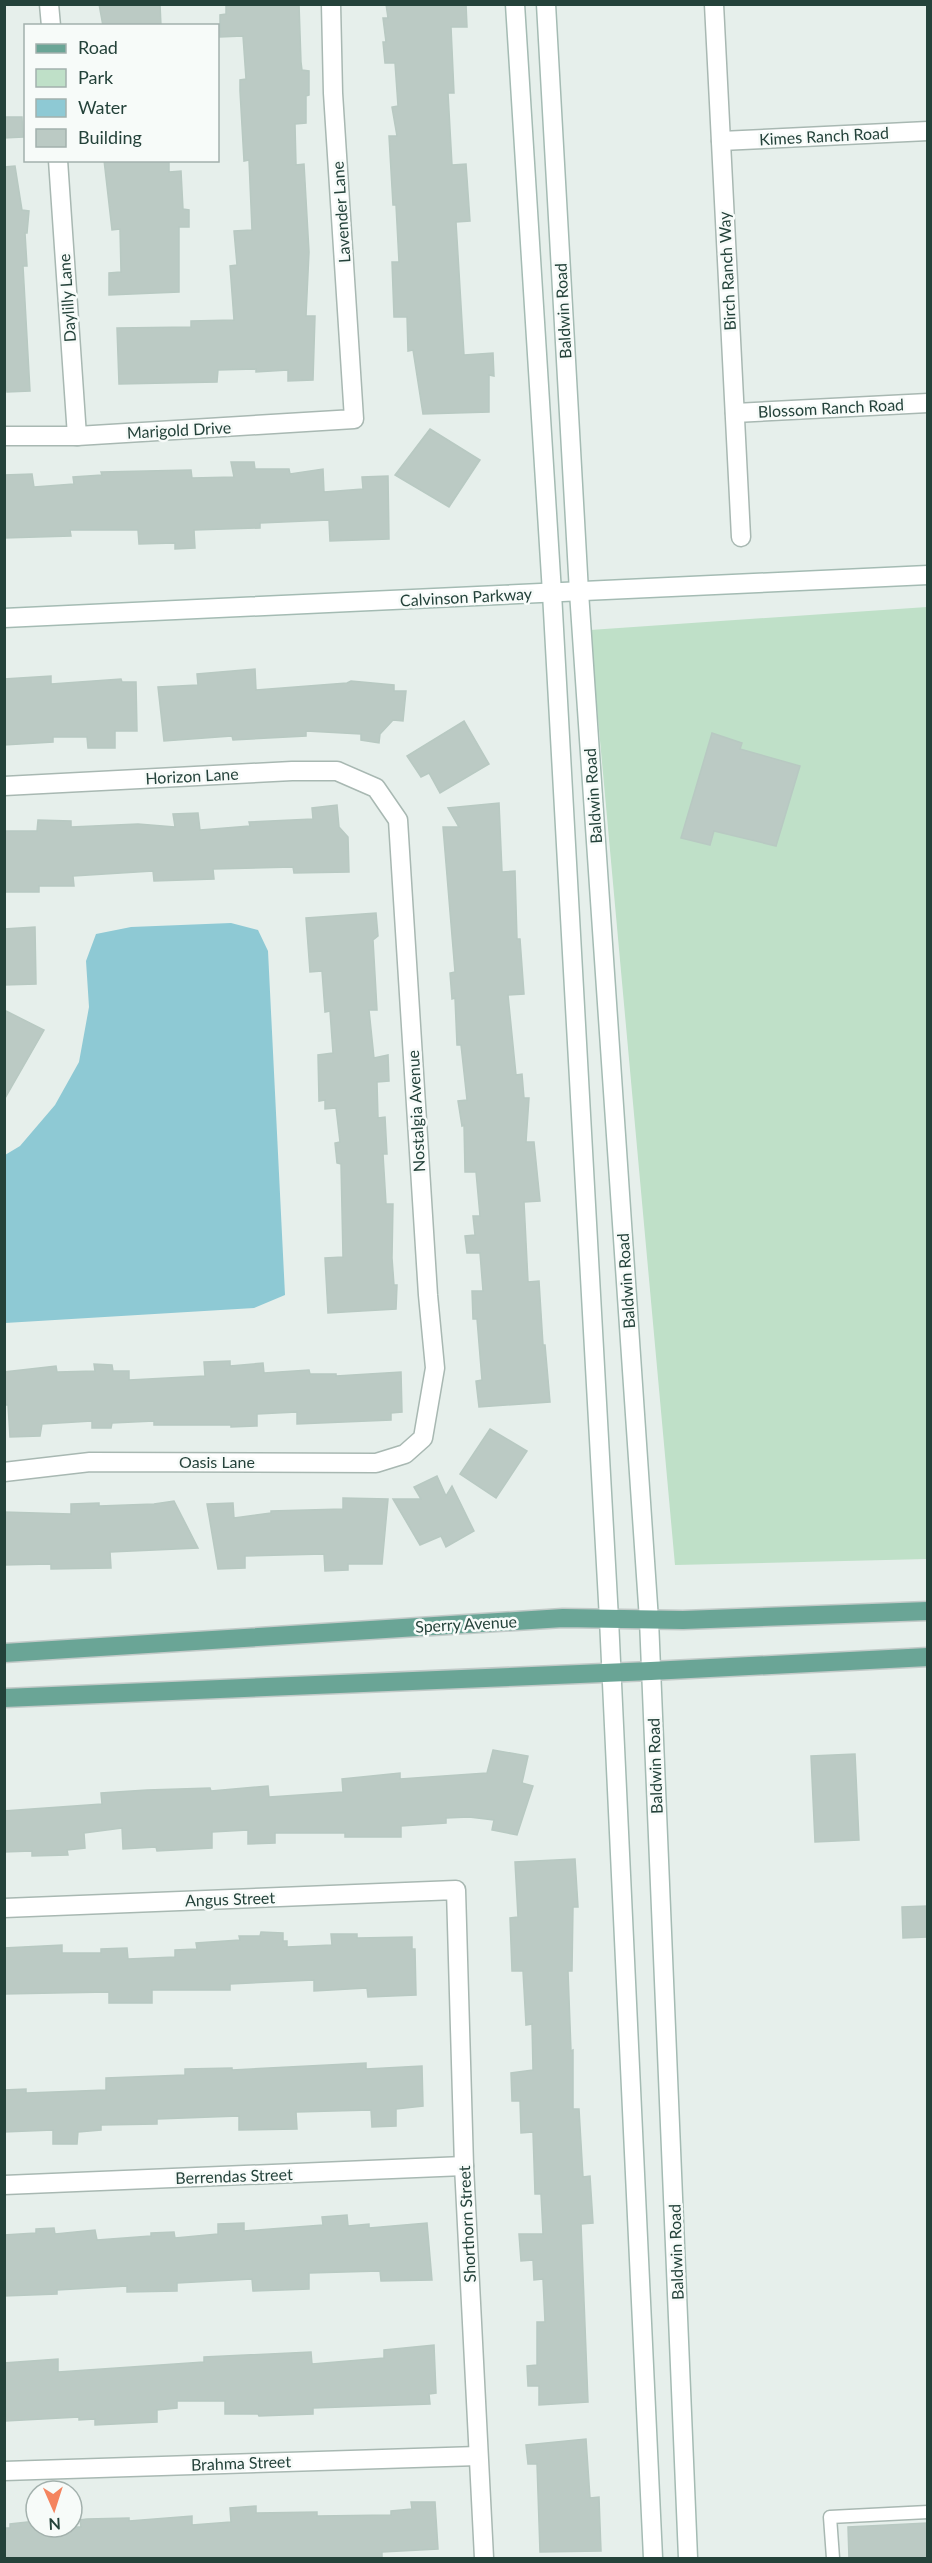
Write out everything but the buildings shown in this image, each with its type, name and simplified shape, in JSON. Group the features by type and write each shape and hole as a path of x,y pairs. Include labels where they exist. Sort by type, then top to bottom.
{"main road":[{"name":"Sperry Avenue","path":"4,1653 516,1621 649,1620 927,1611"},
{"path":"4,1698 927,1657"}],"street":[{"path":"49,4 51,24"},
{"name":"Lavender Lane","path":"331,4 333,93 354,419"},
{"name":"Baldwin Road","path":"515,4 552,593 612,1672 653,2559"},
{"name":"Baldwin Road","path":"546,4 579,592 649,1620 688,2559"},
{"name":"Birch Ranch Way","path":"714,4 741,537"},
{"name":"Kimes Ranch Road","path":"721,141 927,131"},
{"name":"Daylilly Lane","path":"58,162 77,436"},
{"name":"Blossom Ranch Road","path":"735,413 927,403"},
{"name":"Marigold Drive","path":"4,436 77,436 354,419"},
{"name":"Calvinson Parkway","path":"4,618 927,575"},
{"name":"Horizon Lane","path":"4,786 292,771 337,771 376,788"},
{"name":"Nostalgia Avenue","path":"376,788 399,819 428,1295 435,1368 423,1438"},
{"name":"Oasis Lane","path":"4,1472 90,1462 376,1463 405,1454 423,1438"},
{"name":"Angus Street","path":"4,1908 456,1890"},
{"name":"Shorthorn Street","path":"456,1890 464,2166 484,2559"},
{"name":"Berrendas Street","path":"4,2185 464,2166"},
{"name":"Brahma Street","path":"4,2471 478,2456"}],"lane":[{"path":"832,2559 831,2517 927,2512"}],"green space":[{"path":"927,607 927,1559 675,1565 590,630"}],"water":[{"path":"231,923 258,930 268,951 285,1295 254,1308 5,1323 5,1155 20,1146 55,1105 79,1062 89,1007 86,961 96,934 131,927"}]}
